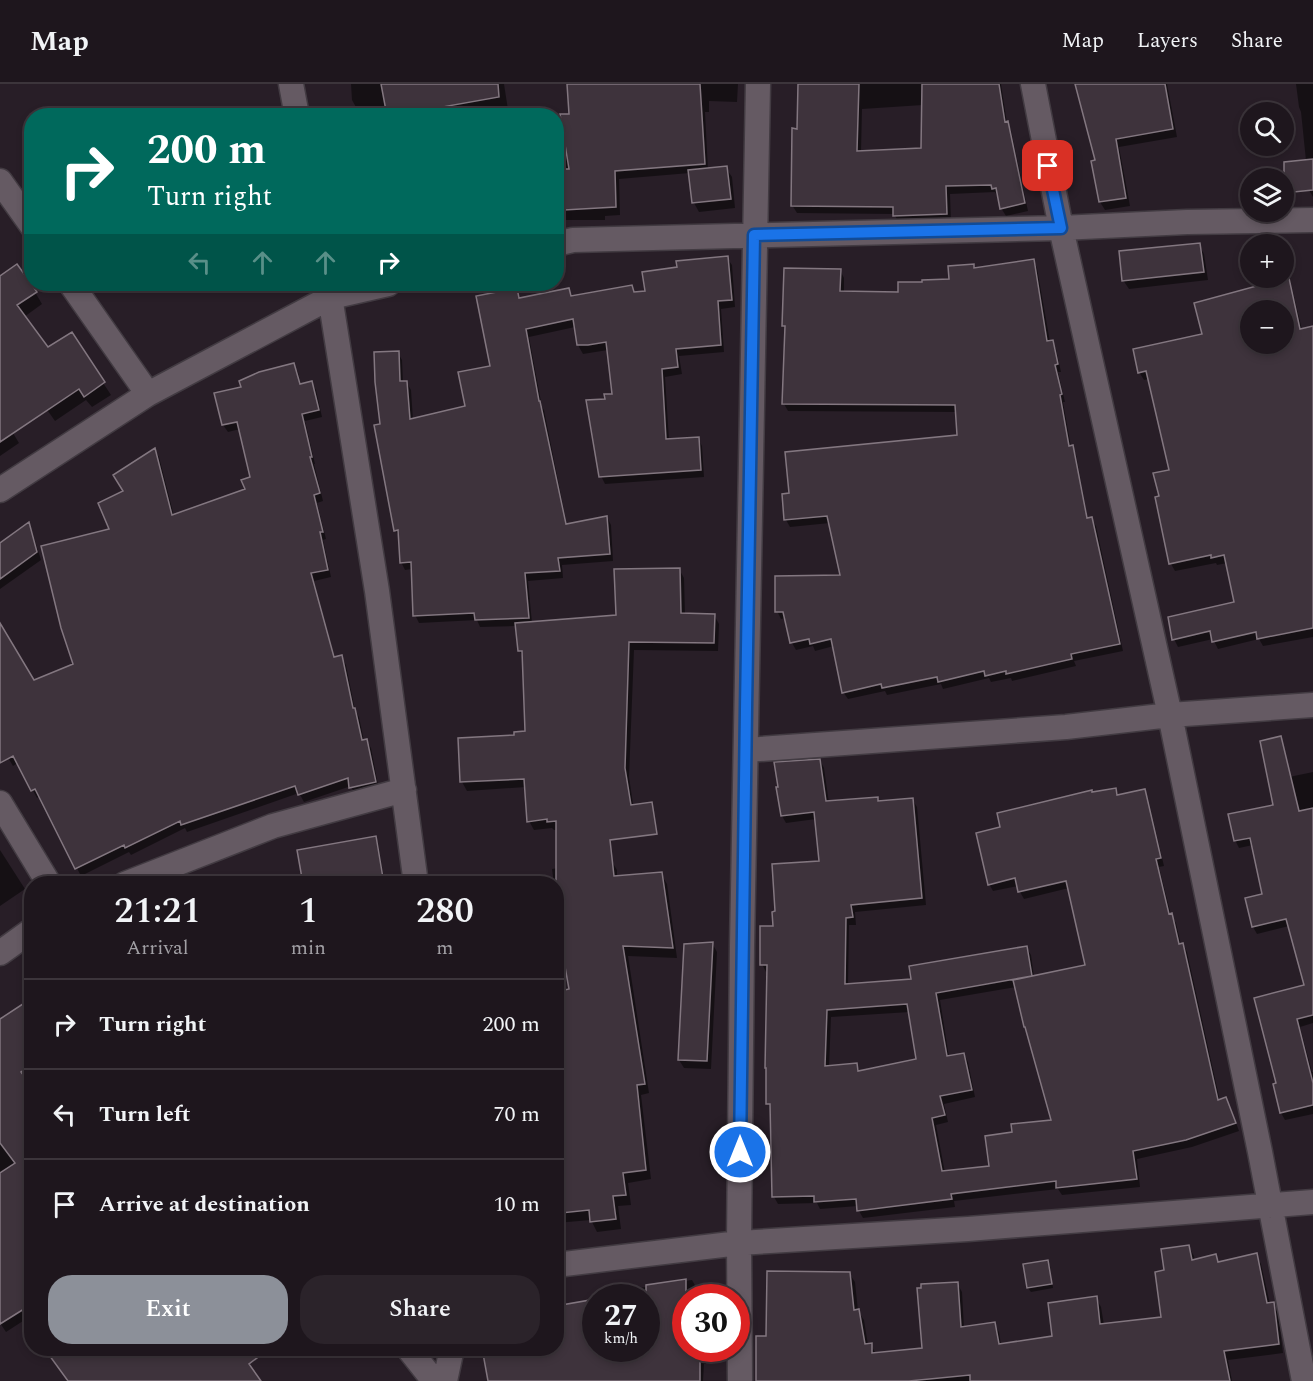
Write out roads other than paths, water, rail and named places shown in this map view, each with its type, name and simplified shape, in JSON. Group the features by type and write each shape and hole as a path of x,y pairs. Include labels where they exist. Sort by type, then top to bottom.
{"street":[{"path":"291,84 296,108"},
{"path":"740,1381 742,934 758,84"},
{"path":"1033,84 1061,228 1170,715 1304,1381"},
{"path":"0,181 24,215"},
{"path":"564,242 573,240 1313,220"},
{"path":"76,291 148,394"},
{"path":"0,490 148,394 327,291"},
{"path":"329,291 377,591 415,876"},
{"path":"746,750 1066,727 1170,715 1313,705"},
{"path":"145,876 273,826 404,790"},
{"path":"0,803 44,876"},
{"path":"0,953 24,936"},
{"path":"564,1264 739,1243 969,1229 1313,1202"},
{"path":"414,1356 434,1381"},
{"path":"446,1381 451,1356"}]}
